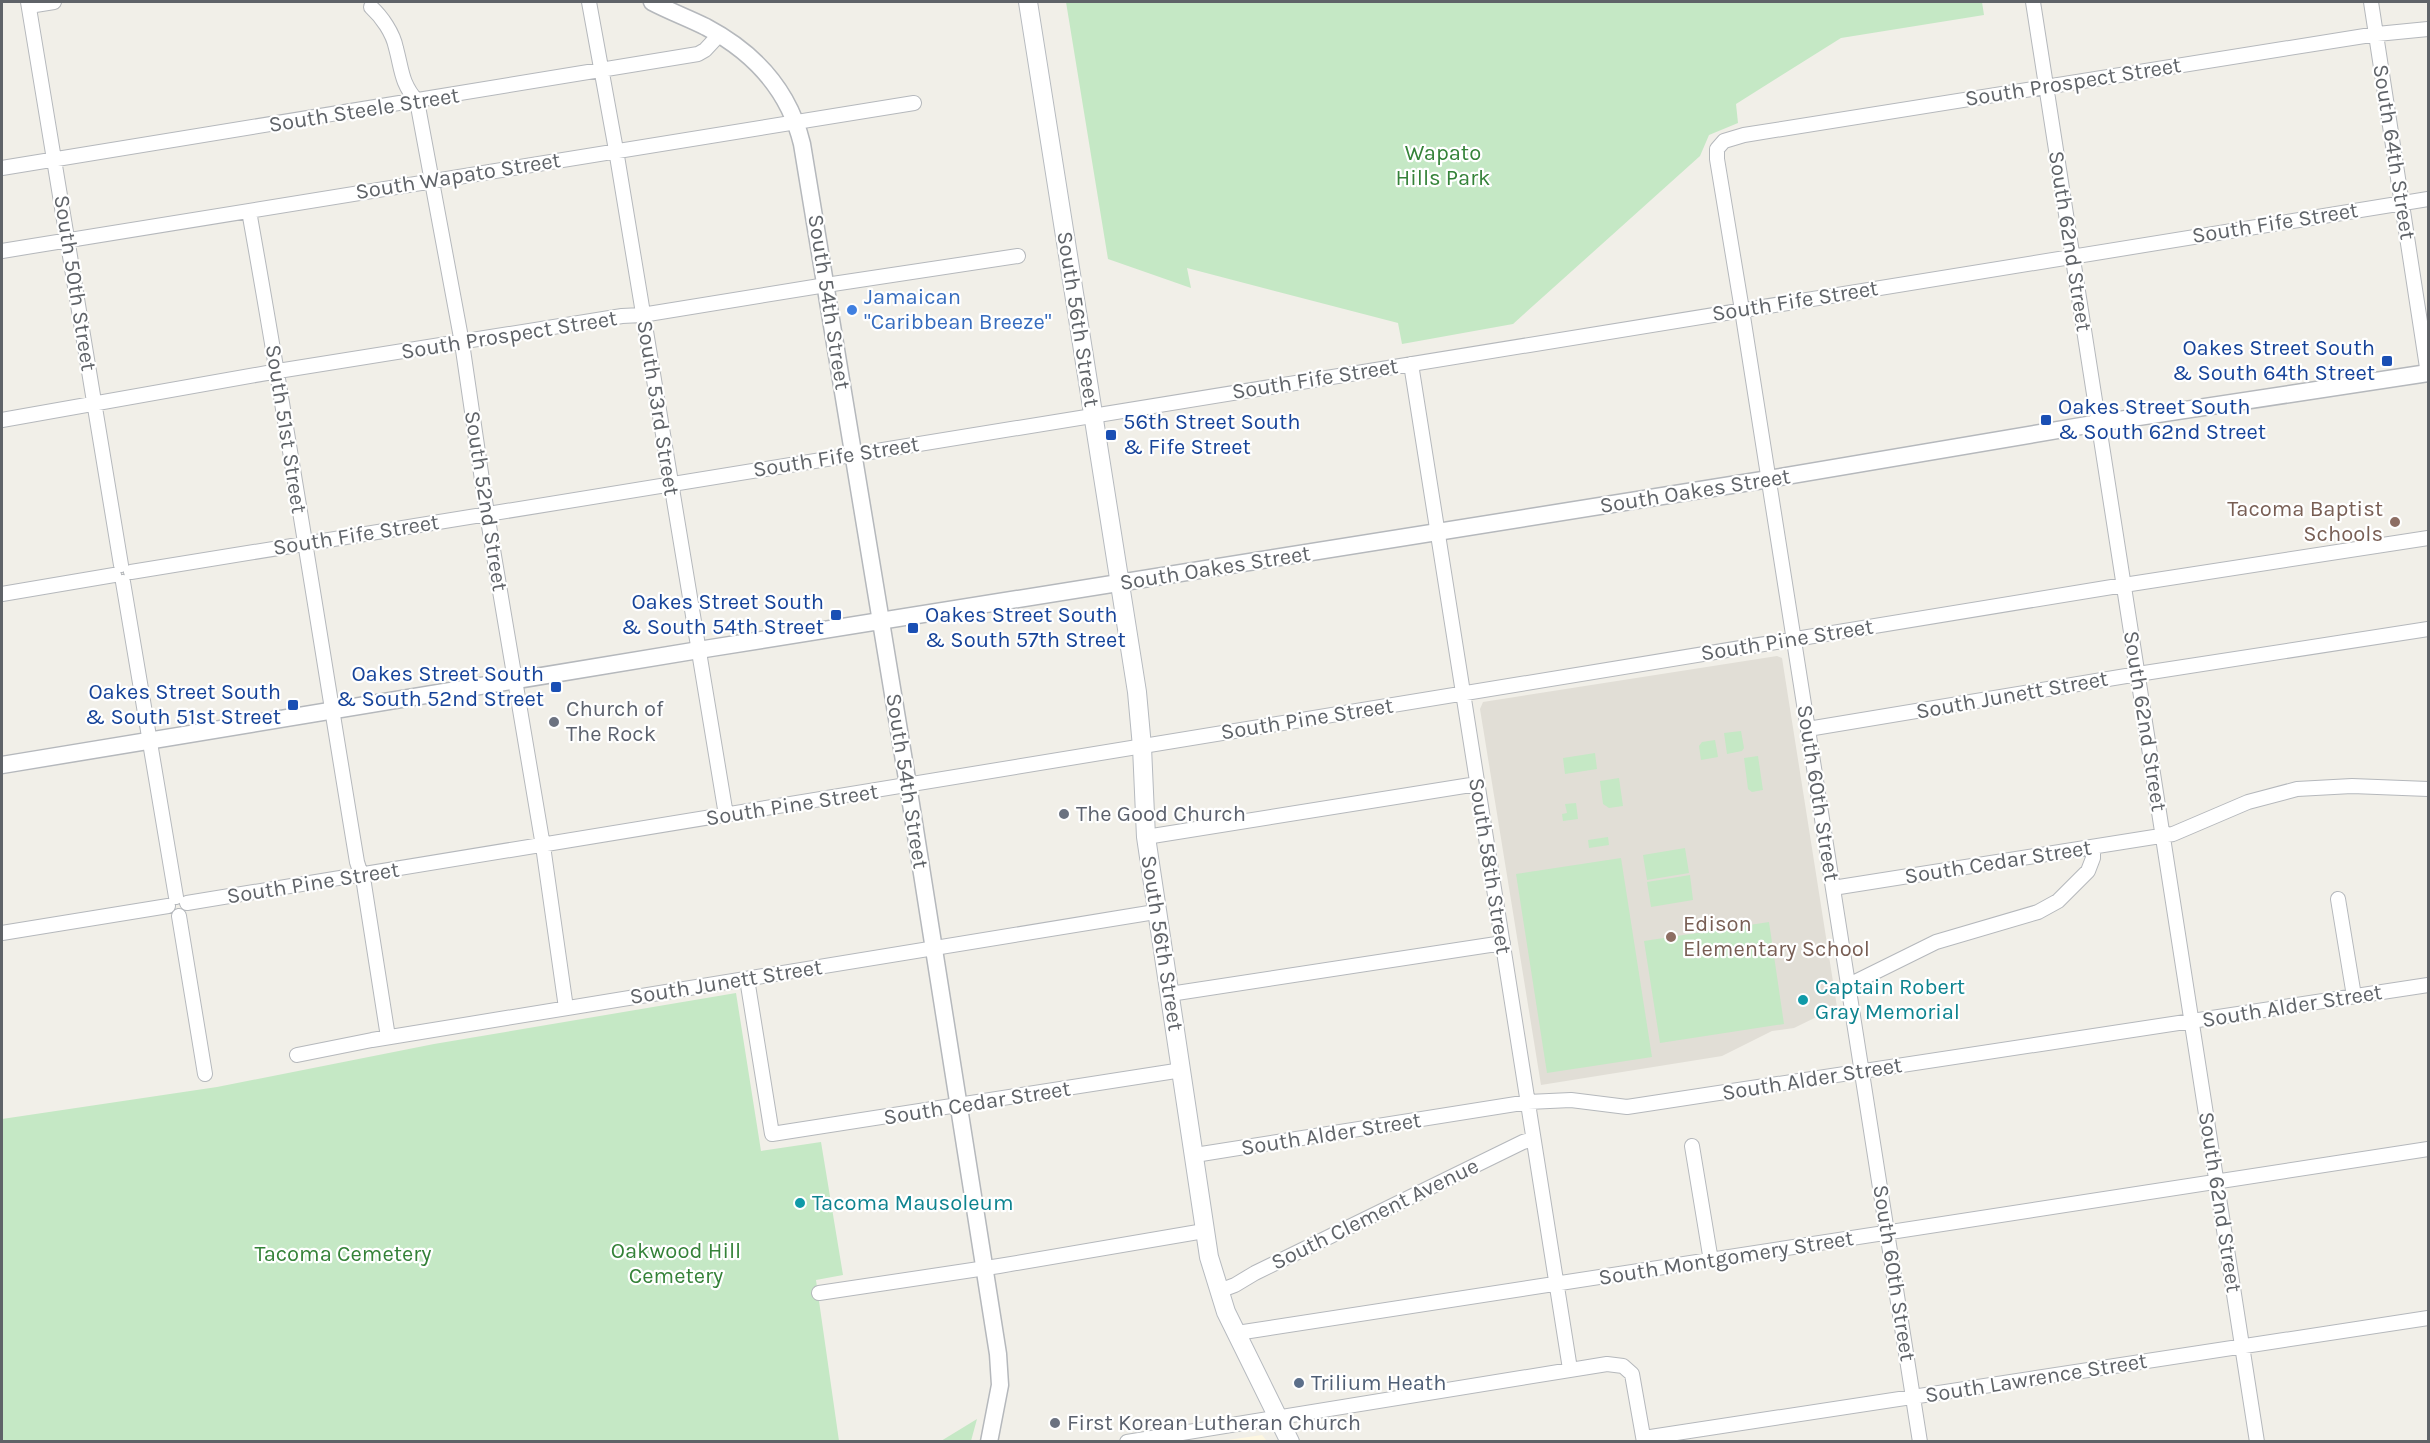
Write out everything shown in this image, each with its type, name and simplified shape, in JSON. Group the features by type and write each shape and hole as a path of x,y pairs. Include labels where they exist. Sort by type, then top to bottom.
{"main road":[{"name":"South 56th Street","path":"1028,2 1137,692 1146,837 1155,912 1182,1070 1204,1231 1219,1291 1258,1380 1290,1442"}],"street":[{"path":"29,4 54,2"},
{"name":"South 53rd Street","path":"589,2 616,150 726,815"},
{"name":"South 62nd Street","path":"2033,2 2109,505 2124,585 2257,1442"},
{"name":"South 64th Street","path":"2372,2 2428,373"},
{"name":"South 54th Street","path":"658,3 738,47 760,66 783,94 797,122 854,454 998,1354 1000,1385 989,1442"},
{"name":"South 50th Street","path":"29,4 177,902"},
{"name":"South 52nd Street","path":"371,7 385,24 396,46 402,77 407,90 417,102 462,343 487,514 543,846 567,1008"},
{"name":"South Prospect Street","path":"1720,145 1728,139 1744,135 2377,34 2428,28"},
{"name":"South Steele Street","path":"2,168 417,102 698,54 705,50 718,35"},
{"name":"South Wapato Street","path":"2,251 914,103"},
{"name":"South 60th Street","path":"1720,145 1716,154 1920,1442"},
{"name":"South Fife Street","path":"2,594 2428,199"},
{"name":"South 51st Street","path":"249,211 278,372 304,544 360,875 365,888 388,1037"},
{"name":"South Prospect Street","path":"2,420 622,316 642,315 1018,256"},
{"name":"South 58th Street","path":"1411,363 1570,1369"},
{"name":"South Oakes Street","path":"2,765 1769,479 2098,423 2428,373"},
{"name":"South Pine Street","path":"2,933 177,902 543,846 2124,585 2428,538"},
{"name":"South Junett Street","path":"1808,729 2428,629"},
{"path":"1146,837 1477,784"},
{"path":"2163,836 2248,802 2297,789 2352,786 2428,789"},
{"name":"South Cedar Street","path":"1833,888 2163,836"},
{"path":"1849,985 1936,942 2027,915 2058,901 2088,872 2093,858 2093,848"},
{"path":"2338,899 2354,996"},
{"path":"177,902 173,915 179,916 205,1074"},
{"name":"South Junett Street","path":"297,1055 388,1037 1155,912"},
{"path":"1170,994 1503,943"},
{"name":"South Cedar Street","path":"747,979 772,1134 1182,1070"},
{"name":"South Alder Street","path":"1195,1155 1528,1102 1571,1100 1627,1107 2428,985"},
{"name":"South Clement Avenue","path":"1219,1291 1533,1139"},
{"path":"1692,1146 1711,1261"},
{"name":"South Montgomery Street","path":"1237,1333 2428,1149"},
{"path":"819,1293 1204,1231"},
{"name":"South Lawrence Street","path":"1644,1440 1913,1396 2428,1318"},
{"path":"1127,1442 1608,1364 1626,1367 1630,1371 1635,1382 1644,1440"}],"shaded area":[{"name":"Edison Elementary School","path":"1777,656 1782,658 1837,1007 1794,1028 1772,1031 1722,1056 1541,1085 1480,709 1483,702"},
{"path":"1262,1435 1267,1441 1221,1441"}],"green space":[{"name":"Wapato Hills Park","path":"1066,2 1982,2 1984,15 1841,38 1736,104 1738,123 1709,135 1700,156 1513,324 1402,344 1398,323 1187,268 1191,288 1108,259"},
{"path":"1741,731 1744,748 1742,751 1727,754 1724,733"},
{"path":"1715,740 1718,757 1701,760 1699,746 1702,742"},
{"path":"1595,753 1597,769 1565,774 1563,758"},
{"path":"1758,756 1763,790 1752,792 1748,789 1744,758"},
{"path":"1619,778 1623,806 1609,808 1603,804 1600,781"},
{"path":"1576,803 1578,819 1563,821 1562,814 1567,813 1565,804"},
{"path":"1608,837 1609,845 1589,848 1588,840"},
{"path":"1685,848 1689,873 1647,880 1643,855"},
{"path":"1621,858 1652,1057 1547,1073 1516,874"},
{"path":"1690,875 1693,900 1651,907 1647,882"},
{"path":"1769,922 1784,1024 1660,1043 1644,941"},
{"name":"Tacoma Cemetery","path":"736,993 761,1151 821,1142 843,1275 816,1280 839,1441 2,1442 2,1119 217,1087 434,1044"},
{"path":"977,1419 971,1441 941,1441"}],"place":[{"name":"Jamaican \"Caribbean Breeze\"","path":"852,310"},
{"name":"Oakes Street South & South 64th Street","path":"2387,361"},
{"name":"Oakes Street South & South 62nd Street","path":"2046,420"},
{"name":"56th Street South & Fife Street","path":"1111,435"},
{"name":"Tacoma Baptist Schools","path":"2395,522"},
{"name":"Oakes Street South & South 54th Street","path":"836,615"},
{"name":"Oakes Street South & South 57th Street","path":"913,628"},
{"name":"Oakes Street South & South 52nd Street","path":"556,687"},
{"name":"Oakes Street South & South 51st Street","path":"293,705"},
{"name":"Church of The Rock","path":"554,722"},
{"name":"The Good Church","path":"1064,814"},
{"name":"Edison Elementary School","path":"1671,937"},
{"name":"Captain Robert Gray Memorial","path":"1803,1000"},
{"name":"Tacoma Mausoleum","path":"800,1203"},
{"name":"Trilium Heath","path":"1299,1383"},
{"name":"First Korean Lutheran Church","path":"1055,1423"}],"park label":[{"name":"Oakwood Hill Cemetery","path":"676,1264"}]}
